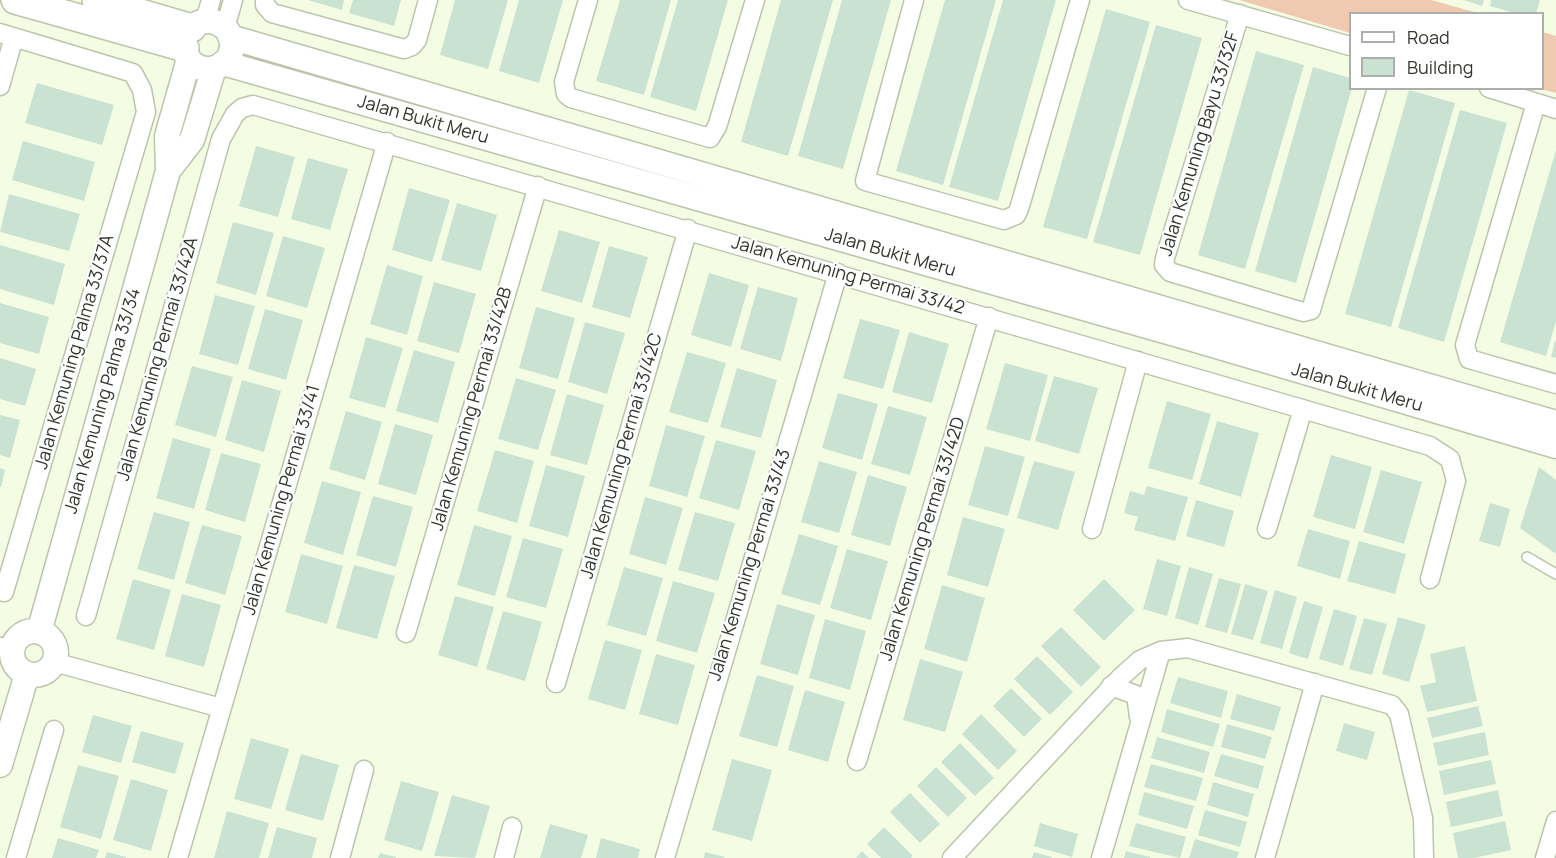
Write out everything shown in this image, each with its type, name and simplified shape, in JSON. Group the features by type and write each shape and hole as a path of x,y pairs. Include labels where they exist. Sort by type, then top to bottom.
{"main road":[{"path":"15,0 205,31"},
{"path":"96,0 205,31"},
{"name":"Jalan Kemuning Palma 33/34","path":"39,632 168,171 167,136 205,31 232,48 219,65 192,140 168,171"},
{"name":"Jalan Bukit Meru","path":"1556,423 205,31 198,66 219,65 1178,335 1556,446"},
{"path":"39,632 54,643 54,662 45,672 27,674 15,664 6,648 25,633 39,632"},
{"path":"0,765 27,674"}],"street":[{"path":"205,31 233,0"},
{"path":"265,1 272,13 397,48 412,46 417,40 428,0"},
{"path":"588,0 564,82 566,94 571,98 710,138 717,127 755,0"},
{"path":"914,0 865,181 1004,220 1016,215 1019,208 1080,0"},
{"path":"1188,0 1349,46"},
{"name":"Jalan Kemuning Bayu 33/32F","path":"1240,14 1165,258 1164,265 1170,272 1308,312 1313,306 1376,90"},
{"path":"0,86 7,35"},
{"name":"Jalan Kemuning Palma 33/37A","path":"4,592 146,112 142,90 133,73 7,35"},
{"path":"1495,90 1556,109"},
{"path":"1536,103 1465,345 1469,359 1556,384"},
{"name":"Jalan Kemuning Permai 33/42","path":"242,108 253,105 267,107 1430,446 1450,459 1456,481 1430,579"},
{"name":"Jalan Kemuning Permai 33/42A","path":"86,616 221,139 242,108"},
{"name":"Jalan Kemuning Permai 33/41","path":"178,858 387,142"},
{"name":"Jalan Kemuning Permai 33/42B","path":"405,633 538,186"},
{"name":"Jalan Kemuning Permai 33/42C","path":"556,683 688,229"},
{"name":"Jalan Kemuning Permai 33/43","path":"665,858 838,273"},
{"name":"Jalan Kemuning Permai 33/42D","path":"857,761 988,317"},
{"path":"1092,529 1138,361"},
{"path":"1267,529 1303,409"},
{"path":"952,858 1112,686 1140,660 1161,651 1188,648 1392,705 1399,714 1423,818 1424,858"},
{"path":"1101,858 1161,651"},
{"path":"54,662 221,708"},
{"path":"1265,858 1316,683"},
{"path":"1112,686 1136,695 1140,727"},
{"path":"16,858 54,730"},
{"path":"340,858 364,770"},
{"path":"1545,858 1556,821"},
{"path":"504,858 512,827"}],"lane":[{"path":"1527,557 1556,574"}],"shaded area":[{"path":"1239,0 1431,0 1474,12 1349,12 1349,33"},
{"path":"1544,32 1556,36 1556,93 1544,90"}],"building":[{"path":"308,0 344,0 342,10"},
{"path":"353,0 401,0 394,26 349,13"},
{"path":"455,0 508,0 488,69 440,55"},
{"path":"519,0 563,0 539,83 499,71"},
{"path":"620,0 671,0 644,95 596,81"},
{"path":"678,0 728,0 696,111 650,97"},
{"path":"781,0 833,0 788,156 741,142"},
{"path":"842,0 891,0 843,169 798,156"},
{"path":"945,0 996,0 943,185 896,171"},
{"path":"1003,0 1056,0 998,201 949,187"},
{"path":"1464,0 1484,0 1482,6"},
{"path":"1491,0 1540,0 1537,12 1510,12 1490,6"},
{"path":"1106,9 1150,22 1087,239 1043,227"},
{"path":"1156,25 1202,38 1140,255 1093,242"},
{"path":"1256,51 1304,65 1245,269 1198,255"},
{"path":"1313,67 1349,78 1349,90 1351,90 1296,283 1255,271"},
{"path":"37,83 114,105 102,145 25,123"},
{"path":"1409,90 1455,103 1391,327 1345,314"},
{"path":"1460,110 1507,123 1444,342 1398,328"},
{"path":"23,141 95,162 84,201 12,180"},
{"path":"256,146 295,157 278,217 239,206"},
{"path":"1556,150 1556,321 1546,356 1500,342"},
{"path":"308,158 348,169 330,230 291,219"},
{"path":"409,188 450,200 432,262 392,250"},
{"path":"9,194 80,214 69,251 0,232"},
{"path":"457,203 497,215 481,271 441,260"},
{"path":"233,222 274,233 256,295 216,283"},
{"path":"559,230 600,242 582,303 541,291"},
{"path":"283,236 325,248 307,308 266,296"},
{"path":"0,245 65,264 54,305 0,289"},
{"path":"609,246 648,257 630,318 592,307"},
{"path":"387,265 423,276 407,335 370,324"},
{"path":"709,273 749,285 731,347 691,335"},
{"path":"434,282 476,294 459,353 417,341"},
{"path":"758,287 798,298 781,361 740,349"},
{"path":"215,295 255,306 238,365 199,354"},
{"path":"0,303 49,317 39,354 0,343"},
{"path":"536,307 575,318 558,379 519,368"},
{"path":"265,309 303,320 286,380 248,369"},
{"path":"860,319 900,330 883,389 843,378"},
{"path":"585,322 625,333 607,394 568,382"},
{"path":"909,332 949,344 932,403 892,392"},
{"path":"366,337 403,348 385,408 349,398"},
{"path":"1556,341 1556,358 1551,357"},
{"path":"414,350 455,362 438,423 396,411"},
{"path":"687,352 726,363 708,423 669,412"},
{"path":"0,358 36,369 25,406 0,399"},
{"path":"1005,363 1048,375 1030,441 986,429"},
{"path":"192,366 233,377 216,437 175,425"},
{"path":"737,368 777,380 761,438 720,427"},
{"path":"1054,376 1098,388 1079,454 1035,441"},
{"path":"516,378 556,390 538,450 498,439"},
{"path":"242,380 281,391 264,452 225,440"},
{"path":"838,393 878,404 862,460 822,448"},
{"path":"567,394 604,405 587,465 550,455"},
{"path":"1167,401 1211,414 1192,480 1148,468"},
{"path":"888,406 927,417 910,475 871,464"},
{"path":"346,411 382,422 365,480 329,469"},
{"path":"0,415 20,420 10,458 0,455"},
{"path":"1217,421 1259,433 1241,497 1199,484"},
{"path":"395,424 433,435 416,495 378,484"},
{"path":"666,425 705,436 687,497 649,486"},
{"path":"173,438 211,449 194,509 156,498"},
{"path":"716,440 756,451 739,510 699,498"},
{"path":"985,446 1025,457 1008,516 968,505"},
{"path":"495,450 534,461 517,523 477,511"},
{"path":"221,453 261,464 245,522 205,510"},
{"path":"1331,455 1372,467 1355,529 1313,517"},
{"path":"819,461 857,472 839,533 801,522"},
{"path":"1034,461 1075,472 1058,530 1017,518"},
{"path":"546,465 585,476 568,537 529,526"},
{"path":"1539,467 1556,480 1556,554 1520,528"},
{"path":"0,468 5,470 1,487 0,487"},
{"path":"1381,470 1422,482 1404,544 1363,532"},
{"path":"868,475 907,487 890,546 851,535"},
{"path":"322,481 361,492 343,555 304,543"},
{"path":"1147,486 1188,497 1175,541 1134,530 1138,517 1124,513 1130,491 1144,495"},
{"path":"373,496 413,507 396,567 356,555"},
{"path":"645,497 683,508 666,565 629,554"},
{"path":"1196,500 1234,511 1224,547 1186,536"},
{"path":"1490,503 1510,509 1500,547 1479,541"},
{"path":"154,512 190,522 174,580 137,569"},
{"path":"695,512 735,523 718,581 678,570"},
{"path":"963,517 1005,529 988,587 947,575"},
{"path":"202,525 242,536 225,595 185,583"},
{"path":"474,525 512,536 495,596 457,585"},
{"path":"1308,529 1350,541 1340,579 1297,566"},
{"path":"799,534 838,546 820,605 781,594"},
{"path":"523,538 563,549 546,608 506,597"},
{"path":"1359,541 1406,554 1395,594 1347,581"},
{"path":"847,549 888,561 871,620 830,608"},
{"path":"301,554 343,566 327,624 285,612"},
{"path":"1157,559 1181,566 1167,616 1143,609"},
{"path":"354,565 395,576 377,639 336,628"},
{"path":"624,567 663,578 646,636 607,625"},
{"path":"1189,567 1213,574 1198,625 1175,618"},
{"path":"1219,578 1241,584 1227,633 1205,627"},
{"path":"133,579 171,590 154,650 116,639"},
{"path":"1104,579 1135,610 1104,641 1073,610"},
{"path":"673,581 715,593 697,653 656,641"},
{"path":"1245,584 1268,591 1253,640 1231,634"},
{"path":"942,585 985,598 967,662 924,649"},
{"path":"1275,590 1297,597 1282,649 1260,643"},
{"path":"182,594 221,605 204,667 165,656"},
{"path":"455,596 494,607 477,667 438,655"},
{"path":"1304,601 1323,607 1308,659 1289,653"},
{"path":"777,604 815,615 798,675 760,664"},
{"path":"1334,609 1357,616 1343,666 1319,659"},
{"path":"503,611 542,622 525,681 486,669"},
{"path":"1398,617 1426,625 1409,682 1382,674"},
{"path":"1364,618 1387,624 1372,675 1349,669"},
{"path":"825,619 866,631 850,690 809,678"},
{"path":"1061,627 1101,667 1081,687 1041,646"},
{"path":"605,640 642,650 625,710 588,699"},
{"path":"1465,646 1477,701 1427,712 1420,686 1436,682 1430,654"},
{"path":"656,654 695,665 678,725 639,714"},
{"path":"1037,656 1073,692 1050,715 1014,679"},
{"path":"920,659 963,672 945,732 903,720"},
{"path":"757,675 794,686 777,747 739,736"},
{"path":"1178,677 1228,691 1221,718 1170,703"},
{"path":"1011,688 1042,719 1024,737 993,706"},
{"path":"805,690 845,702 828,762 788,750"},
{"path":"1237,694 1281,707 1274,731 1230,719"},
{"path":"1478,706 1483,726 1432,738 1427,718"},
{"path":"1167,709 1220,724 1213,747 1161,732"},
{"path":"981,714 1017,751 998,770 962,734"},
{"path":"93,715 132,726 121,763 82,752"},
{"path":"1344,723 1375,732 1367,760 1336,751"},
{"path":"1227,724 1272,737 1265,759 1221,747"},
{"path":"141,731 184,743 175,774 132,762"},
{"path":"1485,732 1489,755 1438,766 1433,743"},
{"path":"1157,737 1210,752 1204,773 1151,758"},
{"path":"251,738 289,749 271,809 234,799"},
{"path":"960,743 994,778 975,796 941,762"},
{"path":"301,754 339,765 323,821 285,810"},
{"path":"1221,754 1264,766 1258,789 1214,776"},
{"path":"732,759 772,770 752,841 712,830"},
{"path":"1491,760 1496,784 1444,795 1439,771"},
{"path":"1151,764 1203,778 1196,801 1144,787"},
{"path":"78,765 119,776 101,839 60,827"},
{"path":"936,767 967,798 948,817 917,786"},
{"path":"131,779 168,790 151,851 113,840"},
{"path":"401,781 439,792 422,851 384,840"},
{"path":"1213,782 1254,794 1248,817 1207,805"},
{"path":"1498,790 1503,816 1451,827 1446,802"},
{"path":"1144,792 1194,806 1187,829 1138,815"},
{"path":"910,793 940,824 920,843 890,812"},
{"path":"452,795 490,806 475,858 434,856"},
{"path":"1205,810 1247,822 1240,847 1198,835"},
{"path":"227,811 269,823 259,858 214,858"},
{"path":"1505,821 1511,850 1474,858 1458,858 1453,833"},
{"path":"1040,823 1078,834 1072,857 1034,846"},
{"path":"1136,823 1186,837 1180,858 1129,846"},
{"path":"550,824 588,835 581,858 540,858"},
{"path":"277,827 317,838 312,858 268,858"},
{"path":"884,827 913,856 911,858 881,858 867,844"},
{"path":"58,838 99,850 96,858 52,858"},
{"path":"601,838 640,849 638,858 596,858"},
{"path":"1195,839 1239,852 1237,858 1189,858"},
{"path":"862,851 869,858 856,858"},
{"path":"1126,851 1150,857 1150,858 1124,858"},
{"path":"107,852 126,857 126,858 105,858"},
{"path":"705,852 725,857 704,858"},
{"path":"1034,852 1052,857 1052,858 1032,858"},
{"path":"380,853 396,857 396,858 378,858"}]}
